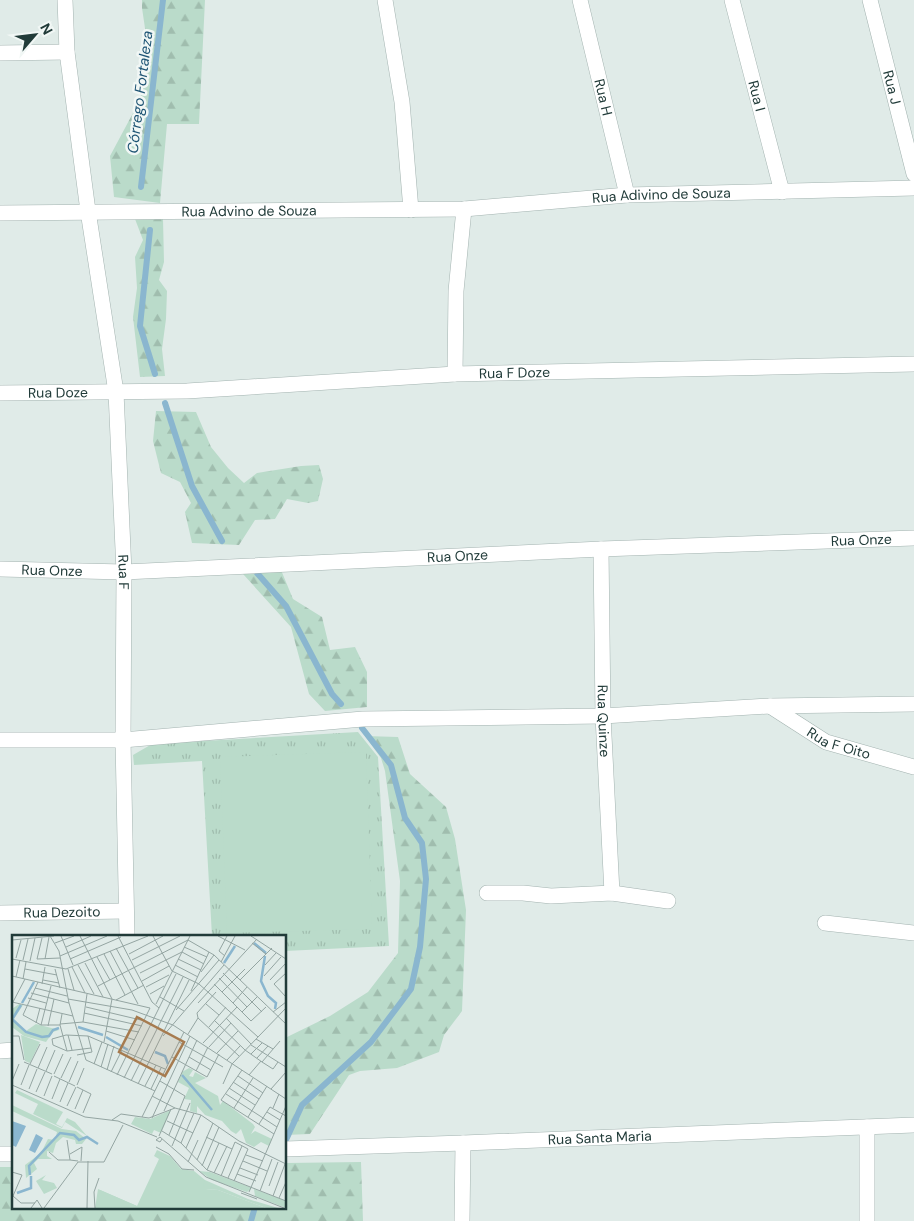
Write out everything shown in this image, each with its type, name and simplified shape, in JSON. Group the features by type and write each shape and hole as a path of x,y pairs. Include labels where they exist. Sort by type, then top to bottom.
{"street":[{"name":"Rua F","path":"66,0 67,52 88,212 116,392 124,572 123,740 127,935"},
{"path":"385,0 402,102 411,210"},
{"name":"Rua H","path":"580,0 627,195"},
{"name":"Rua I","path":"732,0 782,192"},
{"name":"Rua J","path":"870,0 914,174"},
{"path":"0,53 67,52"},
{"name":"Rua Adivino de Souza","path":"411,210 464,209 627,195 914,188"},
{"path":"455,374 456,291 464,209"},
{"name":"Rua Advino de Souza","path":"0,213 411,210"},
{"name":"Rua F Doze","path":"116,392 188,391 455,374 914,364"},
{"name":"Rua Doze","path":"0,393 116,392"},
{"name":"Rua Onze","path":"0,569 124,572 601,549 914,538"},
{"name":"Rua Quinze","path":"601,549 603,716 612,893"},
{"path":"0,740 123,740 363,719 603,716 770,706 914,704"},
{"name":"Rua F Oito","path":"770,706 826,742 914,767"},
{"path":"488,894 523,893 551,896 612,893 668,901"},
{"name":"Rua Dezoito","path":"0,913 126,911"},
{"path":"825,923 914,933"},
{"name":"Rua Santa Maria","path":"286,1148 462,1144 914,1126"},
{"path":"867,1127 867,1221"},
{"path":"462,1144 462,1221"}],"green space":[{"path":"142,0 205,0 199,124 167,124 160,203 114,197 110,156 140,100 149,55"},
{"path":"135,219 163,219 164,262 159,280 167,291 162,349 165,376 140,377 133,317 137,288 135,257 143,240"},
{"path":"156,411 196,412 211,447 228,468 244,483 257,473 319,465 323,479 318,501 308,503 287,499 275,519 255,520 239,545 192,543 185,512 191,503 180,482 161,473 153,441"},
{"path":"281,570 293,599 322,617 330,650 355,647 367,672 367,707 325,711 309,694 291,627 243,574"},
{"path":"358,732 378,757 389,946 286,951 286,935 212,935 202,761 134,765 133,755 152,744"},
{"path":"365,736 398,737 410,774 446,807 455,839 466,910 462,1011 444,1035 439,1052 397,1068 360,1071 349,1075 310,1134 286,1135 286,1038 330,1016 368,992 398,953 400,881 385,771 381,758"},
{"path":"366,752 372,929 227,933 220,757"},
{"path":"361,1162 363,1221 0,1221 0,1167 12,1167 12,1208 286,1208 286,1163"}],"waterway":[{"name":"Córrego Fortaleza","path":"141,187 163,0"},
{"name":"Córrego Fortaleza","path":"150,230 140,326 155,374"},
{"name":"Córrego Fortaleza","path":"165,403 192,486 222,541"},
{"name":"Córrego Fortaleza","path":"257,573 286,606 332,694 341,704"},
{"name":"Córrego Fortaleza","path":"286,1140 302,1105 371,1042 411,989 420,947 426,879 422,843 405,818 391,765 362,728"},
{"name":"Córrego Fortaleza","path":"251,1221 255,1208"}]}
